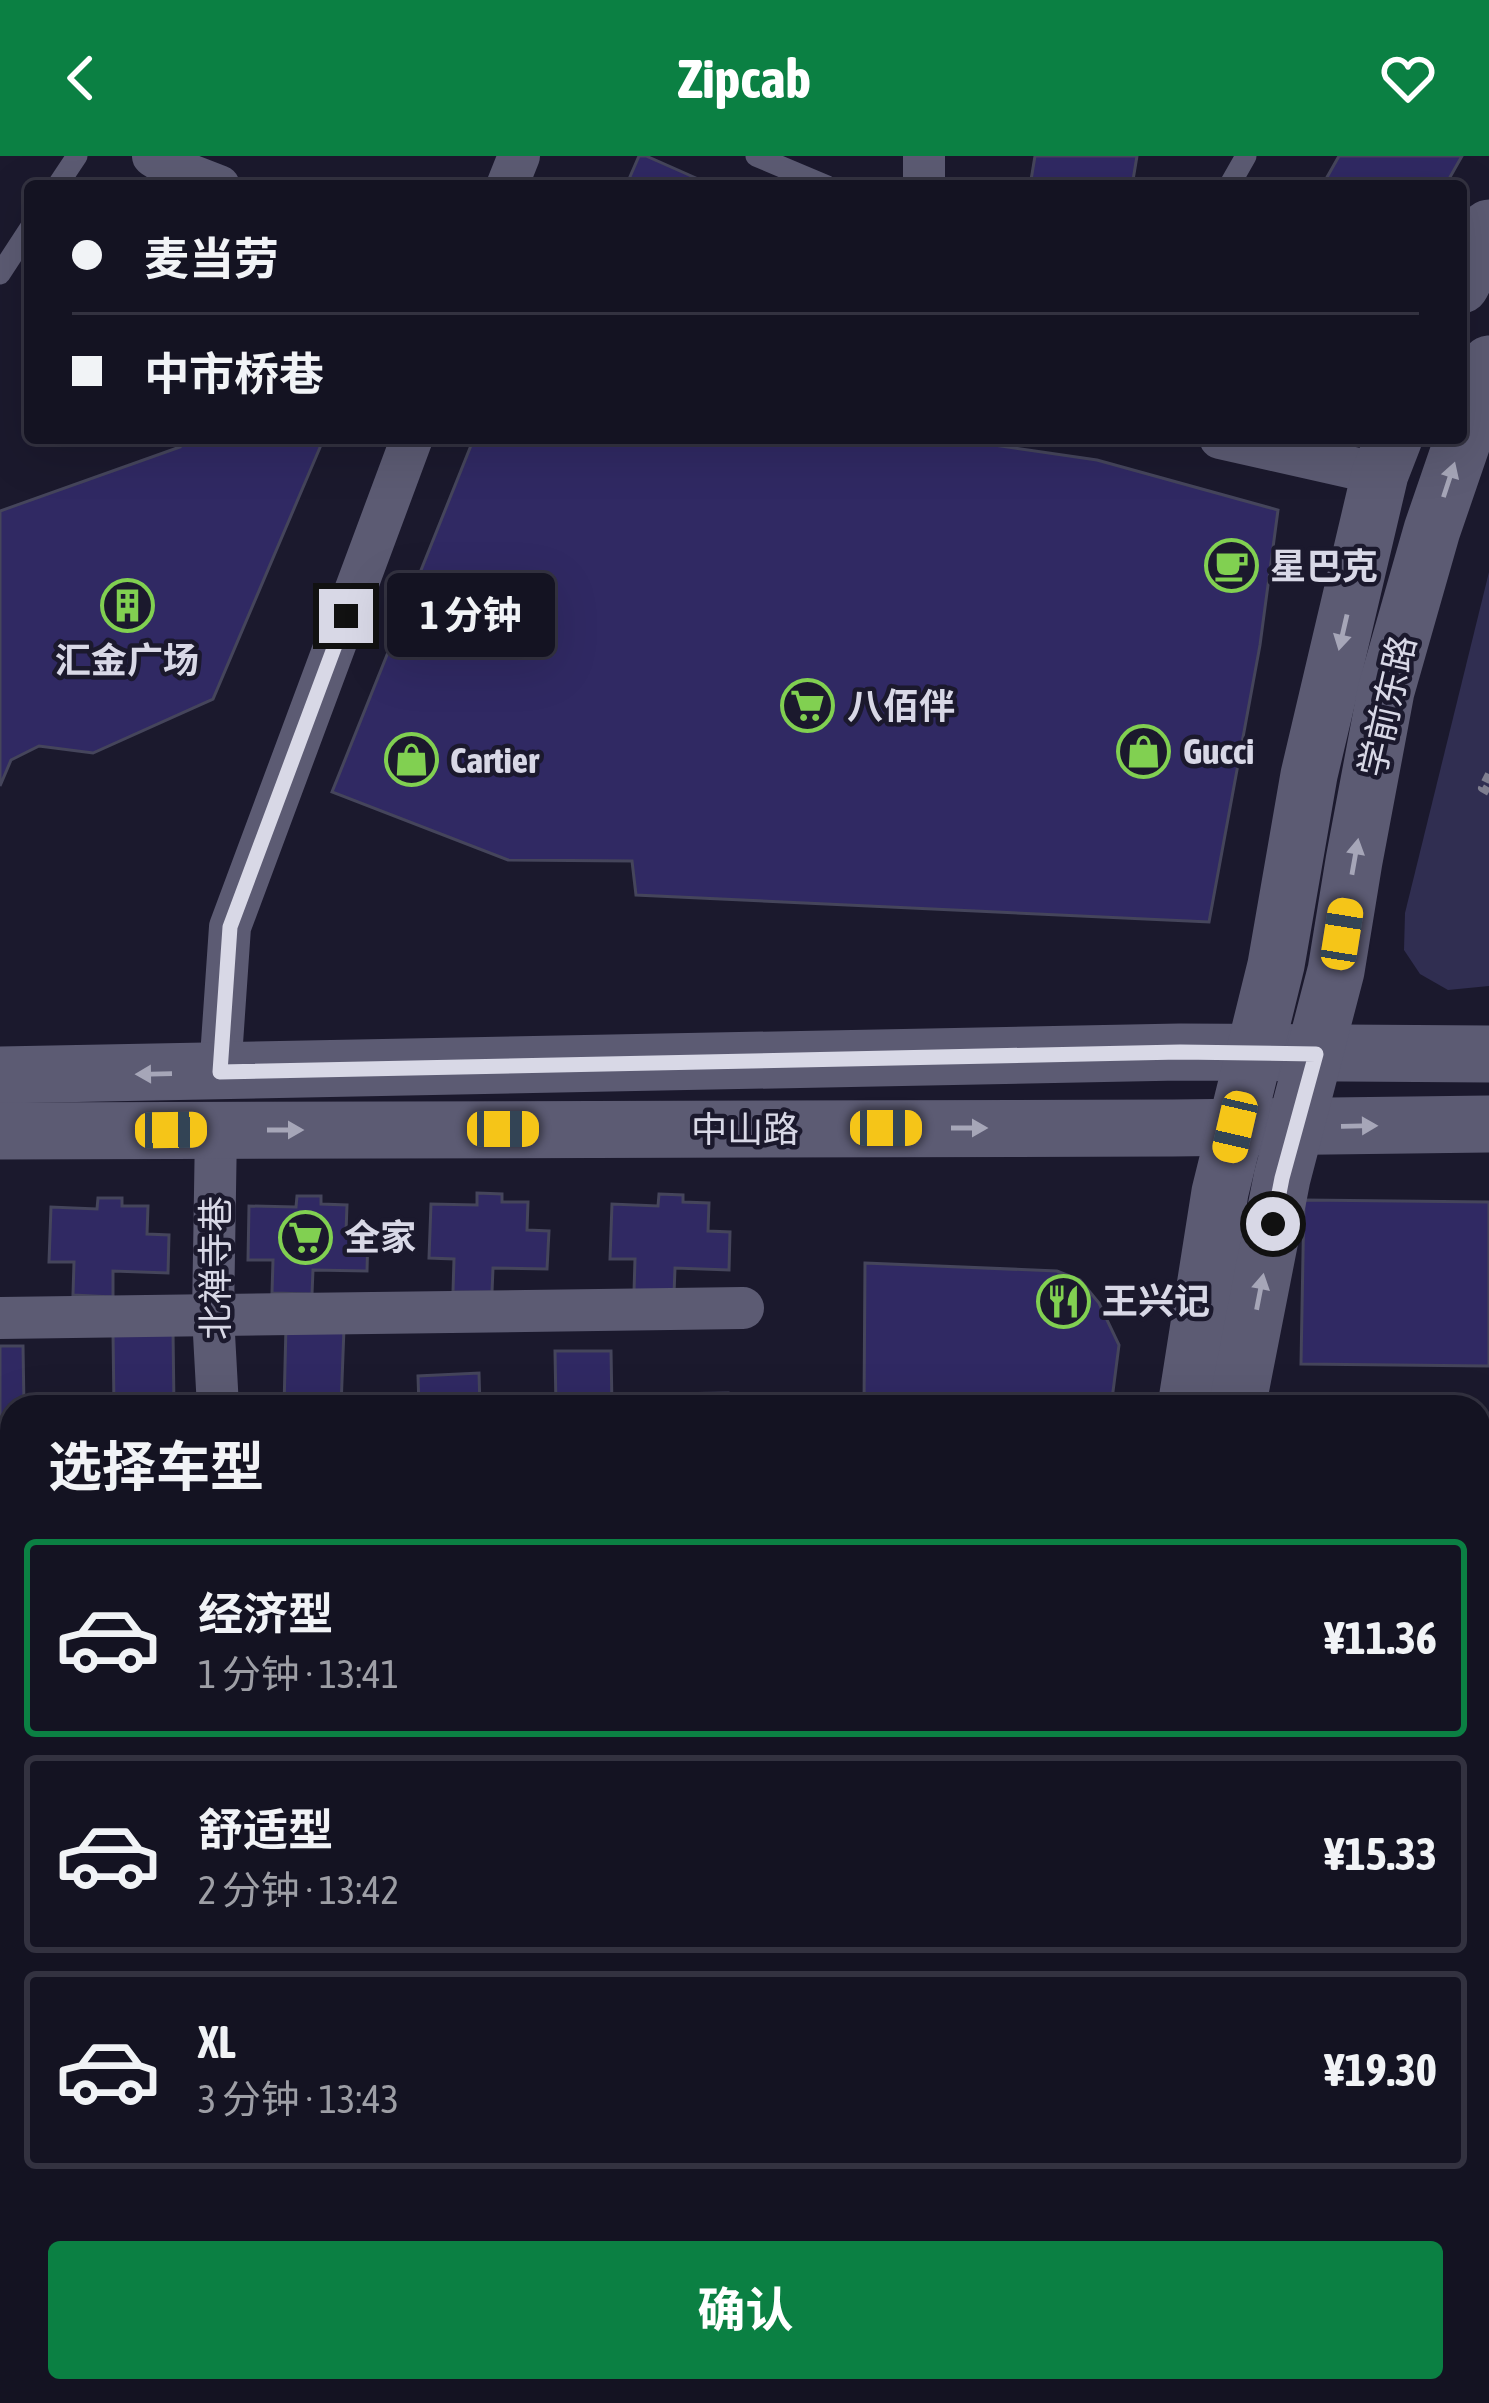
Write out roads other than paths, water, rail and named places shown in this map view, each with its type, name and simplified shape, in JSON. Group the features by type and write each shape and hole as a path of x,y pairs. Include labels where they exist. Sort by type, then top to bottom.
{"main road":[{"path":"1467,273 1489,228"},
{"name":"学前东路","path":"1467,428 1489,364"},
{"name":"学前东路","path":"1239,1395 1282,1178 1336,971 1386,691 1462,444"},
{"name":"学前东路","path":"1188,1395 1220,1192 1276,965 1309,776 1387,456"},
{"name":"中山路","path":"0,1075 1180,1052 1489,1054"},
{"name":"中山路","path":"0,1131 1489,1124"}],"street":[{"path":"153,156 203,180"},
{"path":"220,1072 230,927 410,444"},
{"path":"1276,444 1387,456"},
{"name":"北禅寺巷","path":"216,1130 213,1316 217,1395"},
{"path":"0,1318 742,1309"}],"lane":[{"path":"756,156 813,180"},
{"path":"0,274 24,237"}],"place":[{"name":"星巴克","path":"1231,566"},
{"name":"汇金广场","path":"127,605"},
{"name":"八佰伴","path":"808,706"},
{"name":"Gucci","path":"1144,751"},
{"name":"Cartier","path":"411,760"},
{"name":"全家","path":"305,1237"},
{"name":"王兴记","path":"1063,1301"}]}
